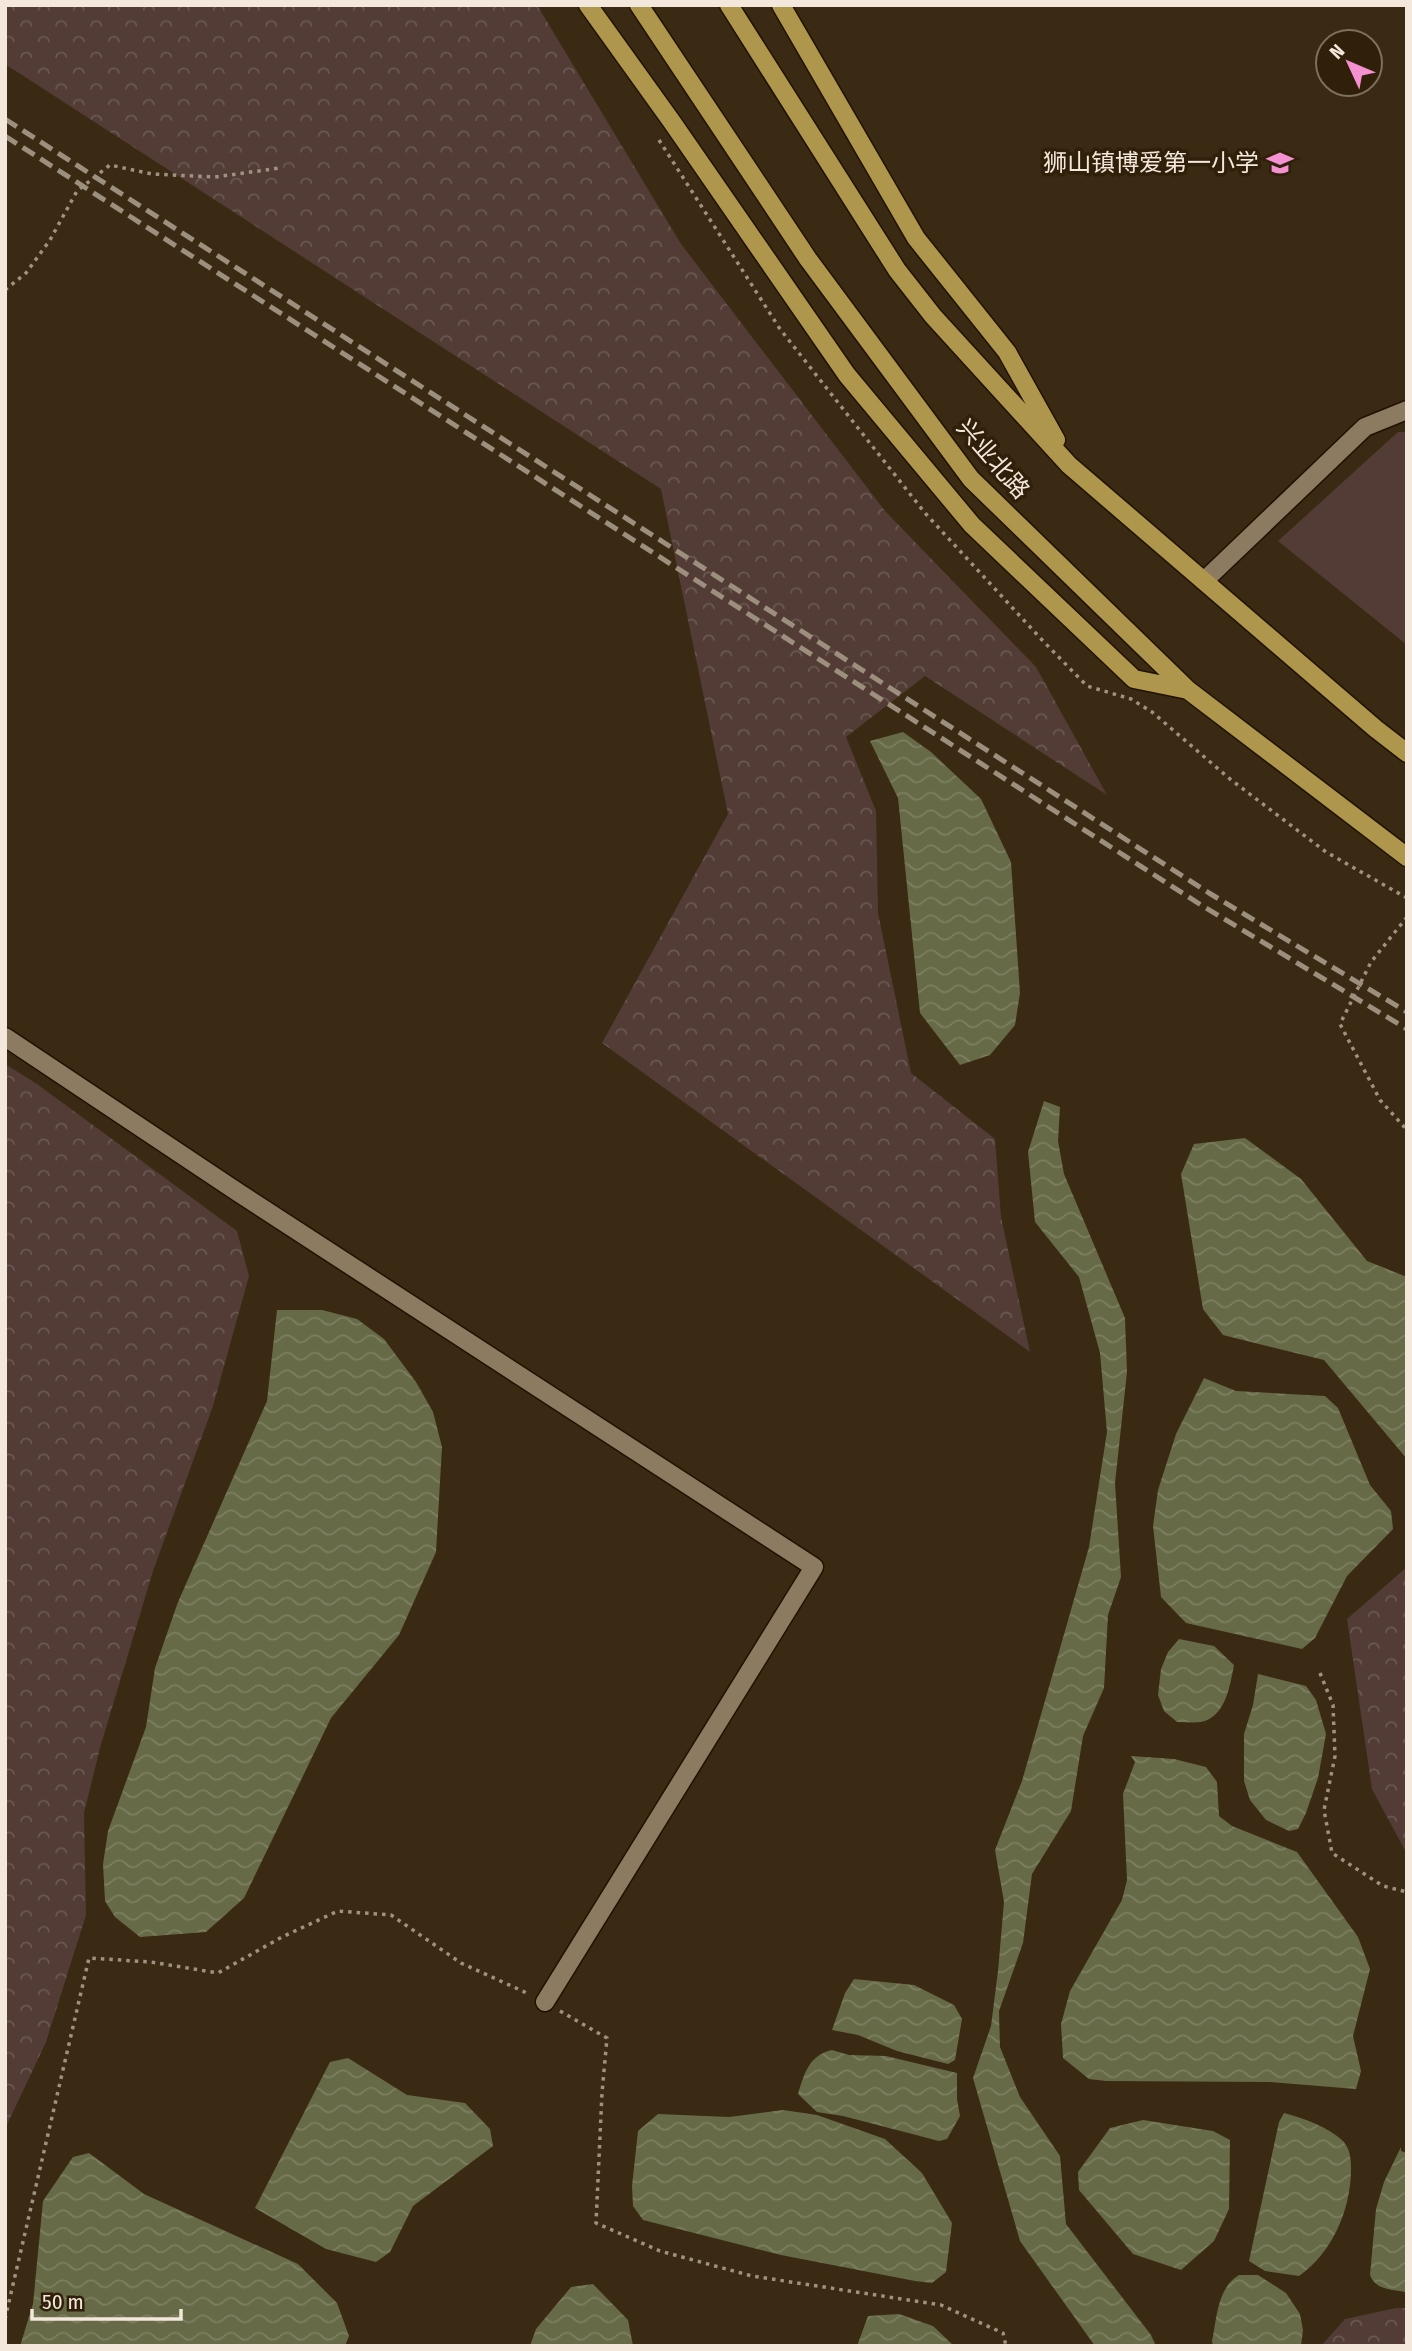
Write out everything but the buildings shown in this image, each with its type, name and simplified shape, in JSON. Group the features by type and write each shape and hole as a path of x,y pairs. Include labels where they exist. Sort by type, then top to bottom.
{"main road":[{"path":"588,5 846,375 972,525 1134,679 1188,690"},
{"name":"兴业北路","path":"639,5 808,259 971,479 1188,690 1407,857"},
{"name":"兴业北路","path":"729,5 897,270 933,316 1069,465 1407,753"},
{"path":"781,5 916,238 1007,352 1069,465"}],"street":[{"path":"1204,581 1365,427 1407,410"},
{"path":"1376,729 1407,744"},
{"path":"5,1037 236,1191 814,1567 545,2002"}],"path":[{"path":"5,290 26,273 50,240 77,191 110,165 152,174 215,177 281,168"},
{"path":"1407,917 1371,962 1340,1024 1380,1100 1407,1130"},
{"path":"1320,1673 1333,1705 1335,1756 1324,1810 1332,1853 1383,1886 1407,1892"},
{"path":"5,2319 89,1958 151,1962 218,1973 282,1937 338,1911 391,1915 461,1963 545,2002 607,2038 596,2224 660,2251 752,2276 941,2305 1003,2333 1006,2346"}],"green space":[{"path":"5,5 537,5 681,244 885,511 1036,667 1107,795 925,676 846,737 876,811 878,913 911,1073 995,1139 1001,1217 1030,1352 602,1043 728,814 661,489 5,64"},
{"path":"1398,432 1407,432 1407,645 1278,541"},
{"path":"5,1064 37,1084 237,1231 249,1276 213,1406 153,1571 100,1748 84,1813 86,1915 46,2042 5,2129"},
{"path":"1407,1567 1407,1854 1372,1789 1347,1619"},
{"path":"1407,2308 1407,2346 1321,2346 1345,2319"}],"water":[{"path":"903,732 931,752 981,799 1011,862 1020,993 1015,1025 990,1055 960,1065 920,1013 898,798 870,741"},
{"path":"1044,1101 1060,1107 1058,1141 1064,1174 1125,1318 1127,1372 1115,1483 1121,1577 1108,1615 1104,1688 1083,1736 1071,1811 1032,1874 1023,1943 999,2011 1000,2047 1020,2097 1060,2156 1066,2224 1151,2335 1156,2346 1095,2346 1020,2241 973,2078 991,2026 998,1971 1004,1902 995,1850 1022,1781 1089,1547 1107,1432 1100,1353 1079,1277 1035,1222 1028,1152"},
{"path":"1245,1138 1301,1179 1367,1261 1407,1277 1407,1459 1324,1360 1223,1335 1203,1309 1181,1174 1194,1144"},
{"path":"277,1310 322,1310 357,1319 384,1339 416,1382 433,1412 442,1447 436,1552 399,1635 331,1718 244,1898 206,1932 140,1937 115,1917 105,1901 103,1864 108,1831 146,1727 155,1668 178,1602 267,1401"},
{"path":"1204,1378 1236,1391 1325,1396 1338,1408 1370,1485 1391,1511 1393,1529 1347,1576 1315,1638 1302,1649 1186,1623 1161,1597 1153,1526 1158,1490 1176,1434"},
{"path":"1179,1639 1214,1646 1234,1665 1221,1707 1216,1714 1201,1722 1177,1722 1164,1711 1158,1695 1161,1669 1168,1652"},
{"path":"1258,1674 1306,1686 1316,1700 1326,1734 1318,1778 1298,1829 1289,1831 1266,1820 1250,1800 1244,1781 1244,1734 1253,1705"},
{"path":"1131,1756 1174,1759 1206,1767 1217,1782 1219,1816 1232,1826 1297,1852 1358,1937 1370,1969 1353,2036 1361,2071 1356,2089 1270,2082 1106,2081 1089,2079 1063,2058 1061,2024 1070,1991 1122,1900 1127,1880 1123,1794 1135,1762"},
{"path":"854,1979 914,1985 954,2005 962,2019 955,2060 948,2064 897,2051 858,2035 832,2030 845,1993"},
{"path":"832,2050 849,2055 886,2056 957,2073 960,2116 947,2139 939,2141 843,2116 817,2112 798,2094 805,2073 813,2061"},
{"path":"348,2058 407,2095 465,2103 490,2129 493,2146 413,2206 390,2252 376,2262 326,2249 255,2208 330,2062"},
{"path":"783,2110 817,2115 885,2139 922,2173 952,2223 946,2272 932,2283 781,2255 643,2220 633,2206 632,2186 638,2131 658,2114 729,2117"},
{"path":"1284,2113 1330,2131 1346,2144 1351,2160 1350,2187 1337,2230 1321,2256 1299,2276 1265,2271 1249,2261 1279,2122"},
{"path":"1143,2120 1213,2131 1230,2140 1229,2209 1214,2241 1181,2270 1133,2254 1079,2190 1078,2172 1110,2128"},
{"path":"1401,2147 1401,2151 1407,2153 1405,2292 1380,2286 1370,2275 1376,2209 1384,2182"},
{"path":"89,2153 144,2194 298,2264 337,2303 349,2336 345,2346 20,2346 33,2304 43,2201 73,2157"},
{"path":"1239,2275 1258,2275 1286,2293 1300,2314 1303,2330 1301,2346 1213,2346 1219,2304 1226,2288"},
{"path":"593,2284 628,2320 633,2346 530,2346 536,2329 571,2287"},
{"path":"899,2314 933,2326 954,2346 857,2346 868,2316"}],"railway":[{"path":"5,119 1209,893 1407,1012"},
{"path":"5,136 1201,905 1407,1029"}],"place":[{"name":"狮山镇博爱第一小学","path":"1280,163"}]}
